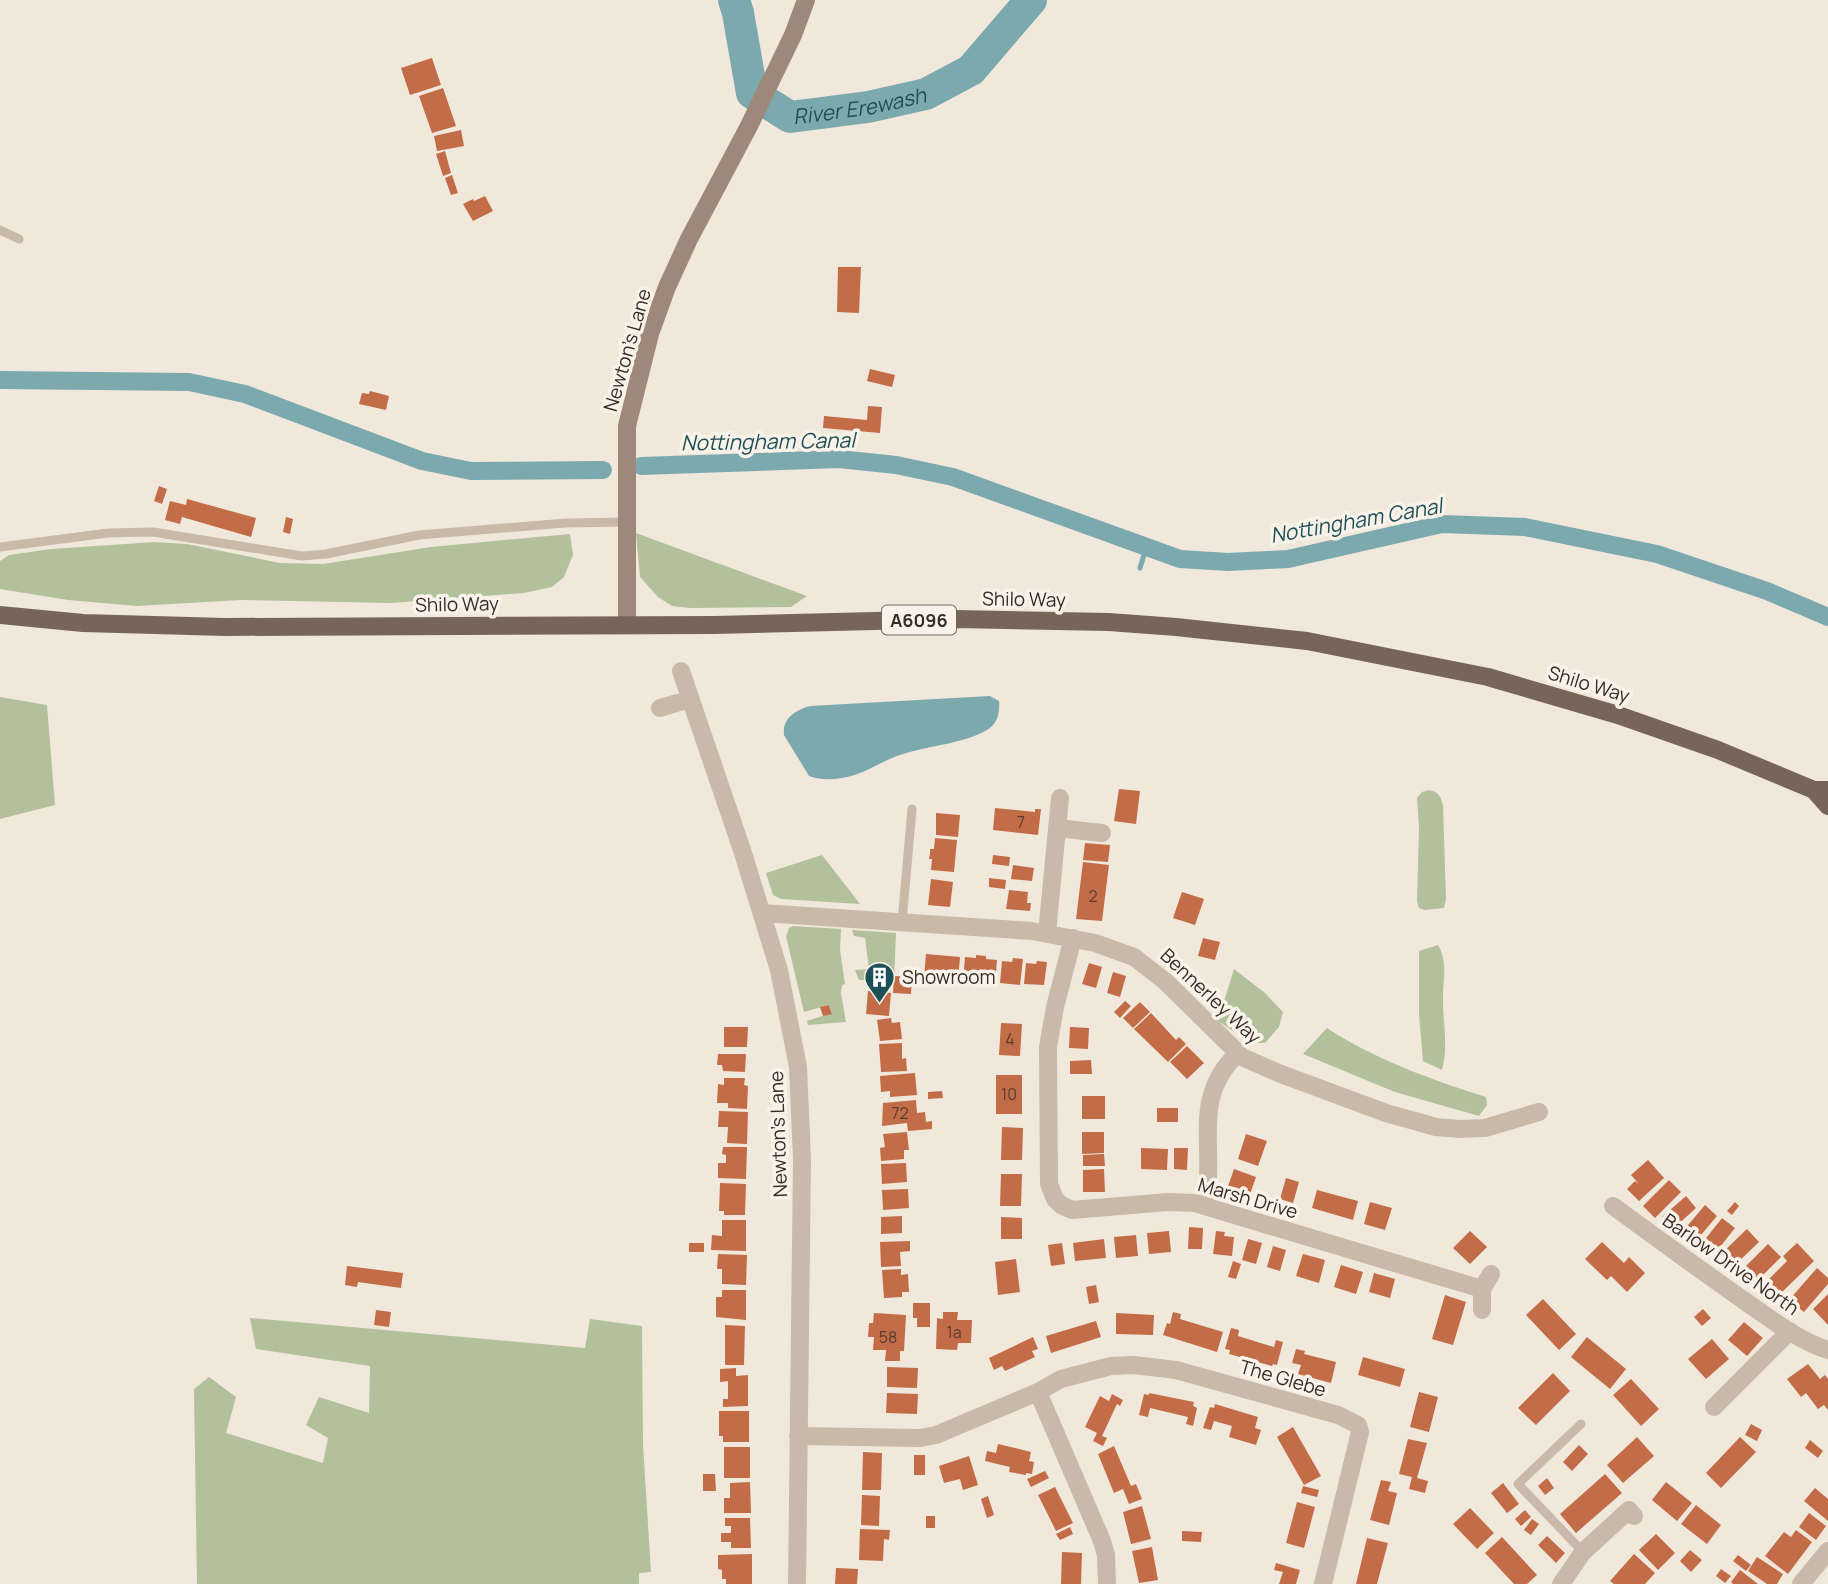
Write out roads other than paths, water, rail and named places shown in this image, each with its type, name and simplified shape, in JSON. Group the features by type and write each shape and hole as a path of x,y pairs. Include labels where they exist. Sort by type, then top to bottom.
{"main road":[{"name":"Shilo Way","path":"0,615 83,623 225,627 715,625 916,620 1045,620 1176,626 1307,641 1464,672 1553,694 1718,750 1821,790 1828,806"}],"street":[{"name":"Newton's Lane","path":"627,624 627,426 650,334 667,287 689,239 749,126 793,35 806,0"},
{"name":"Newton's Lane","path":"681,671 779,970 801,1096 797,1584"},
{"path":"660,708 690,699"},
{"path":"1046,933 1060,798"},
{"path":"1057,828 1102,833"},
{"name":"Bennerley Way","path":"762,913 1046,933 1116,949 1140,960 1174,990 1237,1054 1353,1102 1436,1127 1485,1128 1539,1112"},
{"name":"Marsh Drive","path":"1073,938 1055,1007 1048,1047 1051,1193 1061,1205 1078,1210 1168,1202 1204,1206 1486,1281 1482,1310"},
{"path":"1204,1206 1208,1186 1210,1095 1219,1075 1237,1054"},
{"name":"Barlow Drive North","path":"1613,1206 1692,1265 1790,1331 1812,1345 1828,1350"},
{"path":"1714,1407 1790,1331"},
{"name":"The Glebe","path":"798,1436 919,1438 936,1435 1038,1392 1062,1379 1111,1366 1177,1370 1338,1415 1358,1425 1358,1443 1322,1584"},
{"path":"1038,1392 1102,1541 1106,1555 1107,1584"},
{"path":"1561,1584 1583,1552 1629,1510 1634,1516"},
{"path":"1801,1584 1828,1551"}],"lane":[{"path":"0,230 19,239"},
{"path":"0,547 108,533 153,531 302,556 327,554 419,535 566,523 627,522"},
{"path":"902,922 912,809"},
{"path":"1581,1424 1518,1484 1583,1552"}],"water":[{"path":"990,696 999,701 999,709 996,721 987,730 967,738 903,754 858,774 842,778 809,776 784,735 788,719 810,706"}],"waterway":[{"name":"River Erewash","path":"734,0 752,93 790,117 868,107 926,94 971,70 1031,0"},
{"name":"Nottingham Canal","path":"0,380 189,382 245,394 422,461 471,471 603,470"},
{"name":"Nottingham Canal","path":"641,466 839,459 896,465 953,477 1180,559 1228,562 1288,559 1442,524 1525,527 1657,554 1767,591 1828,617"},
{"path":"1140,568 1146,548"}],"place":[{"name":"Showroom","path":"879,1004"}]}
